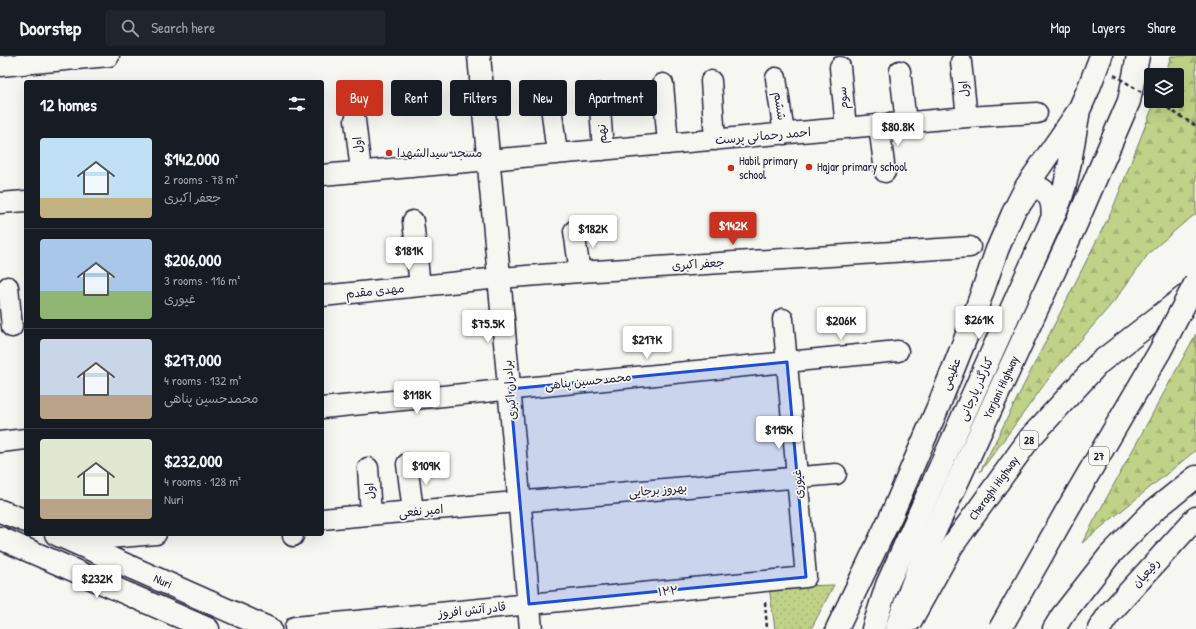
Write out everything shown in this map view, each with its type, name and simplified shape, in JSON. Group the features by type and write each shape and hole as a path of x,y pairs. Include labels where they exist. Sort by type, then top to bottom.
{"main road":[{"name":"برادران اکبری","path":"479,56 531,629"},
{"name":"کنارگذر یارجانی","path":"874,629 888,586 1053,218 1065,185 1076,135 1079,110 1101,56"},
{"name":"Yarjani Highway","path":"896,629 921,561 1076,224 1129,101 1138,56"},
{"name":"عظیمی","path":"837,627 892,514 938,407 970,327 996,250 1026,187 1079,110"},
{"path":"1014,214 1026,195 1032,189 1037,188 1043,190 1049,197 1052,204 1053,218"},
{"name":"27","path":"1000,629 1160,351 1196,282"},
{"name":"Cheraghi Highway","path":"906,629 952,546 1030,438 1100,363 1196,288"},
{"path":"1054,629 1062,616 1109,556 1152,512 1196,477"},
{"path":"0,511 24,521"},
{"name":"رفیعیان","path":"1099,629 1108,614 1196,518"},
{"name":"Nuri","path":"65,537 235,622 270,629"},
{"path":"0,538 208,629"}],"street":[{"path":"5,63 109,56"},
{"name":"اول","path":"961,62 967,117"},
{"name":"سوم","path":"840,67 846,128"},
{"path":"900,71 906,123"},
{"name":"ششم","path":"776,78 784,134"},
{"path":"711,81 715,140"},
{"path":"663,84 668,144"},
{"name":"احمد رحمانی پرست","path":"324,175 967,117 1037,113"},
{"path":"552,116 557,154"},
{"name":"نهم","path":"600,116 602,150"},
{"name":"اول","path":"355,120 361,171"},
{"path":"879,125 885,172"},
{"path":"0,203 24,201"},
{"path":"413,220 420,286"},
{"path":"574,231 580,272"},
{"name":"جعفر اکبری","path":"499,278 970,247"},
{"name":"مهدی مقدم","path":"324,296 499,278"},
{"path":"8,287 13,327"},
{"name":"غیوری","path":"783,319 806,577"},
{"name":"محمدحسین پناهی","path":"324,408 898,351"},
{"path":"0,442 24,439"},
{"path":"407,464 413,511"},
{"name":"اول","path":"368,468 371,515"},
{"name":"بهروز برجایی","path":"520,502 836,474"},
{"name":"امیر نفعی","path":"324,519 520,502"},
{"path":"65,537 121,536"},
{"name":"۱۲۲","path":"529,604 806,577"},
{"name":"قادر آتش افروز","path":"295,627 529,604"}],"path":[{"path":"1114,75 1144,94"},
{"path":"1167,108 1196,126"},
{"path":"764,581 767,629"}],"highlighted area":[{"path":"787,362 806,577 529,604 510,389"}],"green space":[{"path":"1171,56 1196,56 1196,214 1149,253 1115,300 1055,370 980,472 1113,208 1152,108 1184,108 1184,68 1167,68"},
{"path":"1196,334 1196,450 1082,543"},
{"path":"834,585 811,629 775,629 769,587"}],"place":[{"name":"مسجد سیدالشهدا","path":"389,153"},
{"name":"Hajar primary school","path":"809,167"},
{"name":"Habil primary school","path":"731,168"}]}
